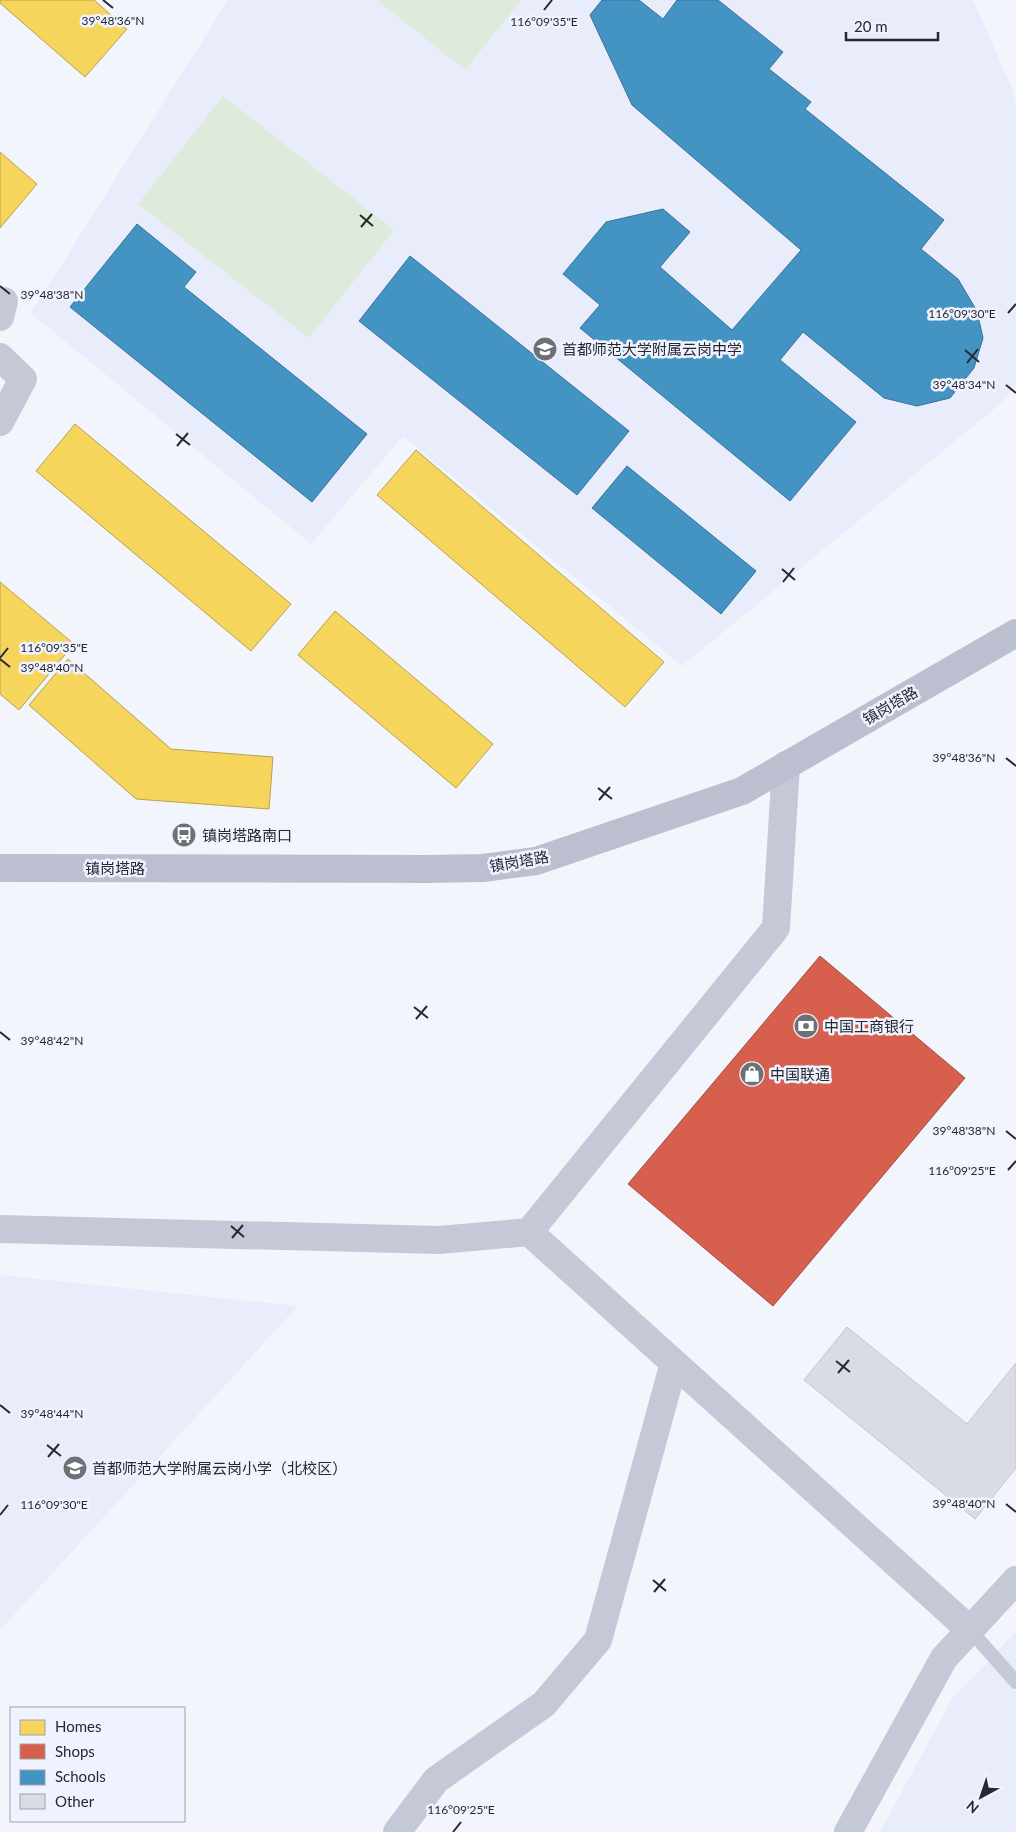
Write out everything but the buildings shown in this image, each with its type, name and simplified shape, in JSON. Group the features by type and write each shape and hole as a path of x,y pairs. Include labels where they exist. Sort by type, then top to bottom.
{"street":[{"path":"0,357 23,379 0,422"},
{"name":"镇岗塔路","path":"0,868 427,869 483,868 536,861 742,790 1016,633"},
{"path":"0,1229 439,1240 528,1232 776,928 786,765"},
{"path":"528,1232 970,1630"},
{"path":"397,1832 436,1780 544,1704 598,1640 674,1363"},
{"path":"848,1832 944,1658 1016,1580"}],"lane":[{"path":"970,1630 1016,1682"}],"shaded area":[{"name":"首都师范大学附属云岗中学","path":"228,0 973,0 1013,91 1016,112 1016,385 1005,400 682,666 403,436 311,544 31,313"},
{"name":"首都师范大学附属云岗小学（北校区）","path":"0,1275 298,1306 0,1630"},
{"path":"1016,1631 1016,1832 880,1832 952,1699"}],"green space":[{"path":"377,0 521,0 465,70"},
{"path":"223,96 394,230 309,338 138,204"}],"place":[{"name":"首都师范大学附属云岗中学","path":"545,349"},
{"name":"镇岗塔路南口","path":"184,835"},
{"name":"中国工商银行","path":"806,1026"},
{"name":"中国联通","path":"752,1074"},
{"name":"首都师范大学附属云岗小学（北校区）","path":"75,1468"}]}
